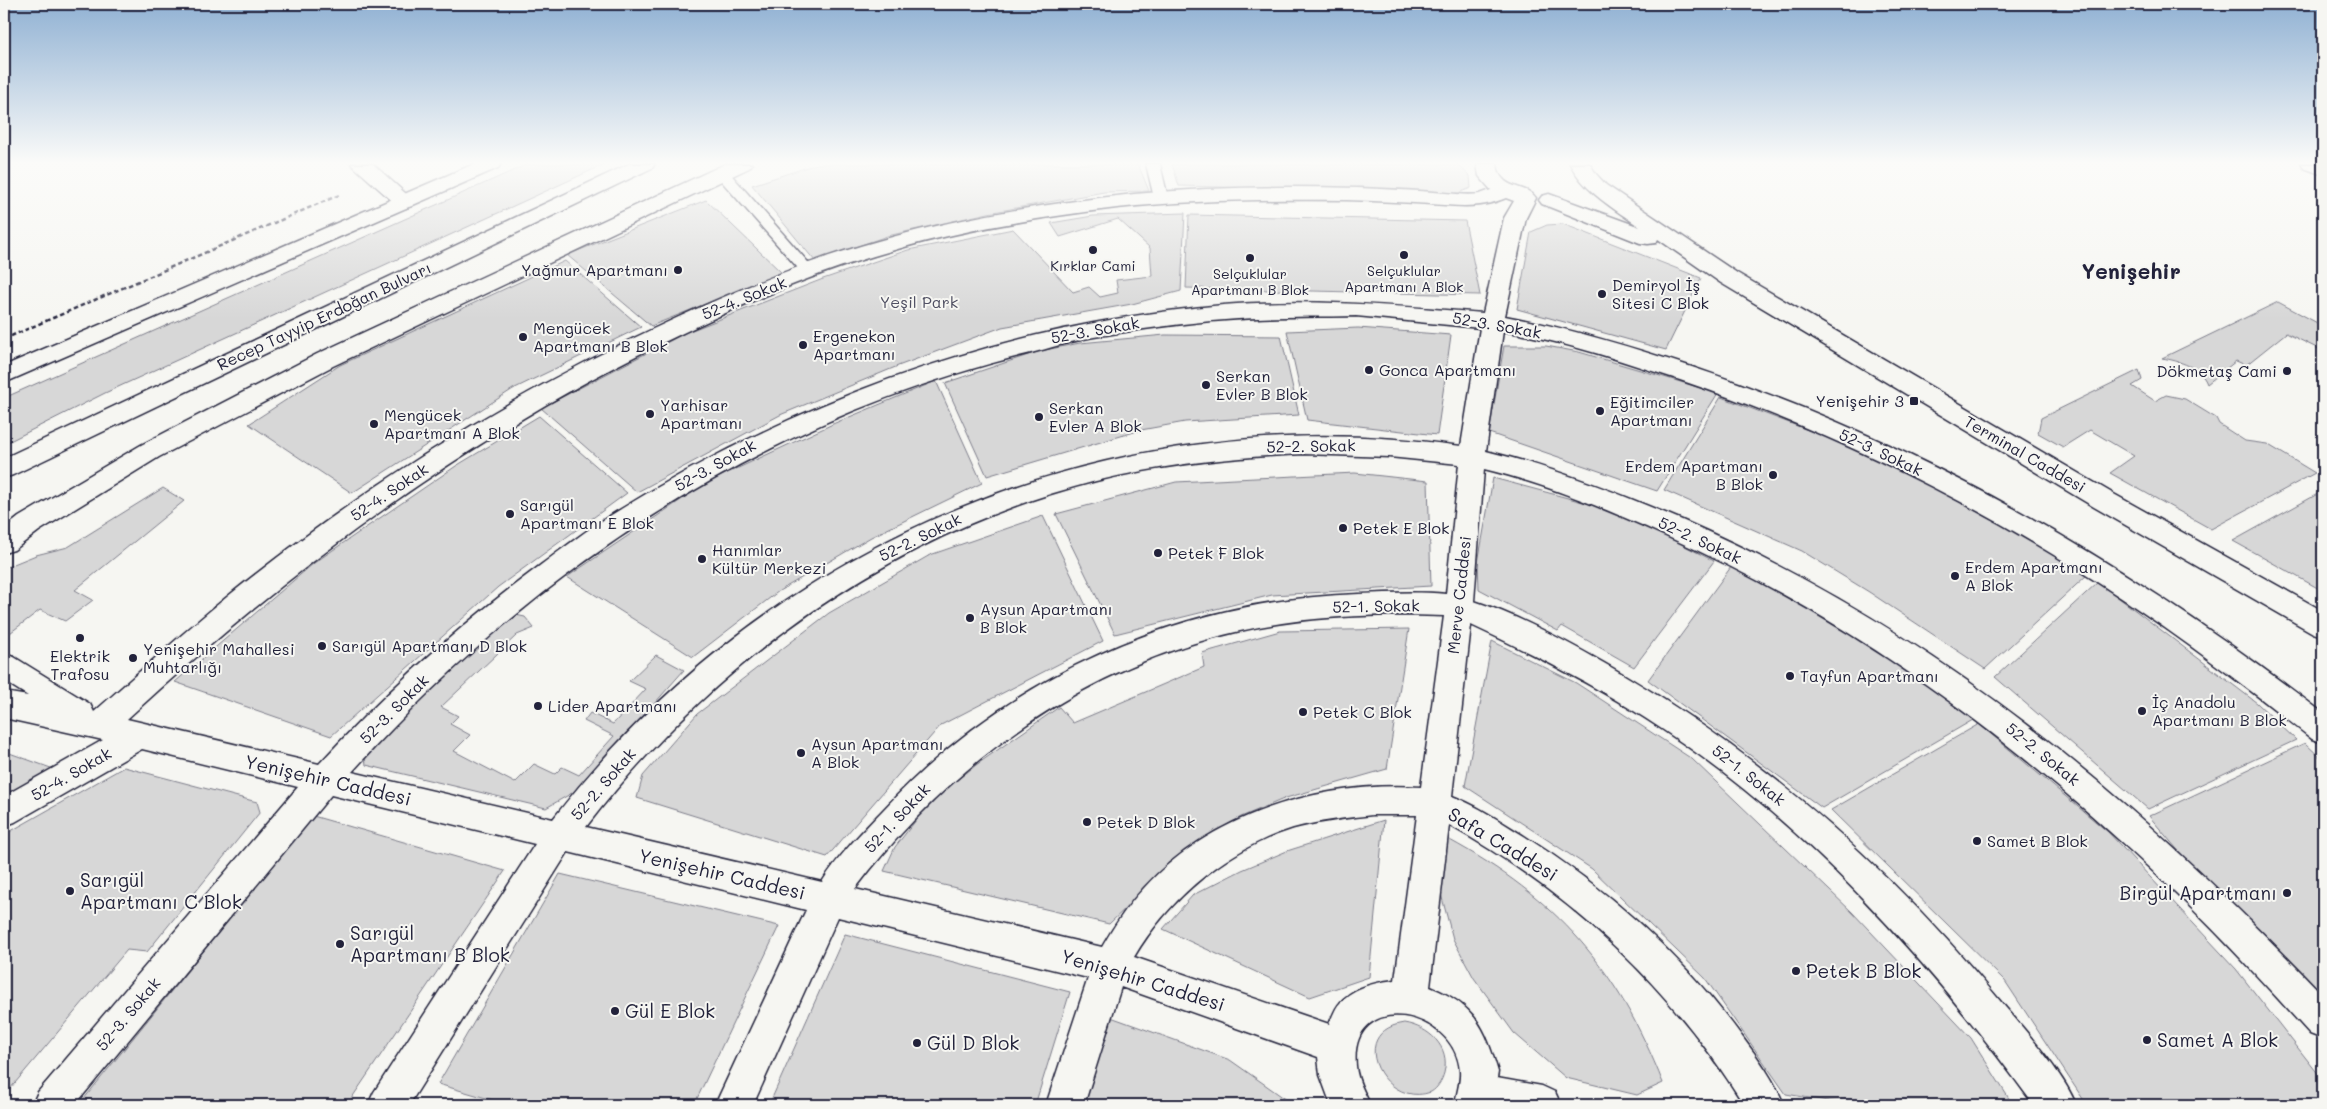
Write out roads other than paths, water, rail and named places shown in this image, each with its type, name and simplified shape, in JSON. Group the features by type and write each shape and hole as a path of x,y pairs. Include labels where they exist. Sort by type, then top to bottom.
{"street":[{"path":"4,375 372,216"},
{"name":"Recep Tayyip Erdoğan Bulvarı","path":"4,468 536,216"},
{"path":"4,543 36,519 150,452 316,365 631,216"},
{"name":"52-4. Sokak","path":"99,726 180,653 264,583 332,531 468,439 545,393 613,357 732,302 809,272 884,246 940,232 1026,216"},
{"name":"Merve Caddesi","path":"1411,997 1459,608 1472,457 1494,322 1516,216"},
{"name":"Terminal Caddesi","path":"1588,216 1618,225 1729,278"},
{"name":"Terminal Caddesi","path":"1638,216 1729,278 2086,490 2323,625"},
{"name":"52-3. Sokak","path":"51,1105 325,779 384,716 444,659 503,608 562,562 620,521 679,485 786,428 852,399 910,377 977,356 1073,333 1141,321 1248,311 1316,309 1384,311 1494,322 1616,351 1741,392 1871,446 1938,478 2076,556 2147,601 2221,652 2323,730"},
{"name":"52-2. Sokak","path":"387,1105 560,835 607,776 658,723 709,675 762,632 815,594 869,562 924,533 979,509 1032,490 1086,474 1194,453 1249,447 1360,446 1472,457 1534,475 1659,520 1722,549 1844,614 1919,661 2037,748 2117,814 2191,883 2252,944 2323,1021"},
{"name":"52-1. Sokak","path":"734,1105 830,899 867,849 908,804 950,764 994,728 1040,698 1086,672 1134,650 1186,632 1239,619 1293,609 1348,604 1403,604 1459,608 1514,630 1623,687 1718,750 1788,805 1846,857 1905,915 1962,980 2019,1052 2057,1105"},
{"name":"Yenişehir Caddesi","path":"4,666 99,726"},
{"name":"Yenişehir Caddesi","path":"11,708 138,735 1110,966 1166,984 1338,1046"},
{"name":"52-4. Sokak","path":"4,812 138,735"},
{"name":"Safa Caddesi","path":"1065,1105 1110,966 1120,946 1144,912 1173,881 1204,856 1238,835 1275,819 1313,808 1353,802 1393,800 1434,804 1479,826 1524,852 1609,917 1649,955 1688,997 1724,1044 1765,1105"},
{"path":"1351,1105 1342,1091 1338,1076 1338,1046 1341,1033 1348,1021 1369,1003 1382,998 1411,997 1424,1000 1443,1011 1469,1037 1479,1065 1477,1099 1542,1105"}],"lane":[{"path":"767,216 809,272"}],"place":[{"name":"Kırklar Cami","path":"1093,250"},
{"name":"Selçuklular Apartmanı A Blok","path":"1404,255"},
{"name":"Selçuklular Apartmanı B Blok","path":"1250,258"},
{"name":"Yağmur Apartmanı","path":"678,270"},
{"name":"Demiryol İş Sitesi C Blok","path":"1602,294"},
{"name":"Mengücek Apartmanı B Blok","path":"523,337"},
{"name":"Ergenekon Apartmanı","path":"803,345"},
{"name":"Gonca Apartmanı","path":"1369,370"},
{"name":"Dökmetaş Cami","path":"2287,371"},
{"name":"Serkan Evler B Blok","path":"1206,385"},
{"name":"Yenişehir 3","path":"1914,401"},
{"name":"Eğitimciler Apartmanı","path":"1600,411"},
{"name":"Yarhisar Apartmanı","path":"650,414"},
{"name":"Serkan Evler A Blok","path":"1039,417"},
{"name":"Mengücek Apartmanı A Blok","path":"374,424"},
{"name":"Erdem Apartmanı B Blok","path":"1773,475"},
{"name":"Sarıgül Apartmanı E Blok","path":"510,514"},
{"name":"Petek E Blok","path":"1343,528"},
{"name":"Petek F Blok","path":"1158,553"},
{"name":"Hanımlar Kültür Merkezi","path":"702,559"},
{"name":"Erdem Apartmanı A Blok","path":"1955,576"},
{"name":"Aysun Apartmanı B Blok","path":"970,618"},
{"name":"Elektrik Trafosu","path":"80,638"},
{"name":"Sarıgül Apartmanı D Blok","path":"322,646"},
{"name":"Yenişehir Mahallesi Muhtarlığı","path":"133,658"},
{"name":"Tayfun Apartmanı","path":"1790,676"},
{"name":"Lider Apartmanı","path":"538,706"},
{"name":"İç Anadolu Apartmanı B Blok","path":"2142,711"},
{"name":"Petek C Blok","path":"1303,712"},
{"name":"Aysun Apartmanı A Blok","path":"801,753"},
{"name":"Petek D Blok","path":"1087,822"},
{"name":"Samet B Blok","path":"1977,841"},
{"name":"Sarıgül Apartmanı C Blok","path":"70,891"},
{"name":"Birgül Apartmanı","path":"2287,893"},
{"name":"Sarıgül Apartmanı B Blok","path":"340,944"},
{"name":"Petek B Blok","path":"1796,971"},
{"name":"Gül E Blok","path":"615,1011"},
{"name":"Samet A Blok","path":"2147,1040"},
{"name":"Gül D Blok","path":"917,1043"}],"district":[{"name":"Yenişehir","path":"2131,272"}],"park label":[{"name":"Yeşil Park","path":"919,302"}]}
